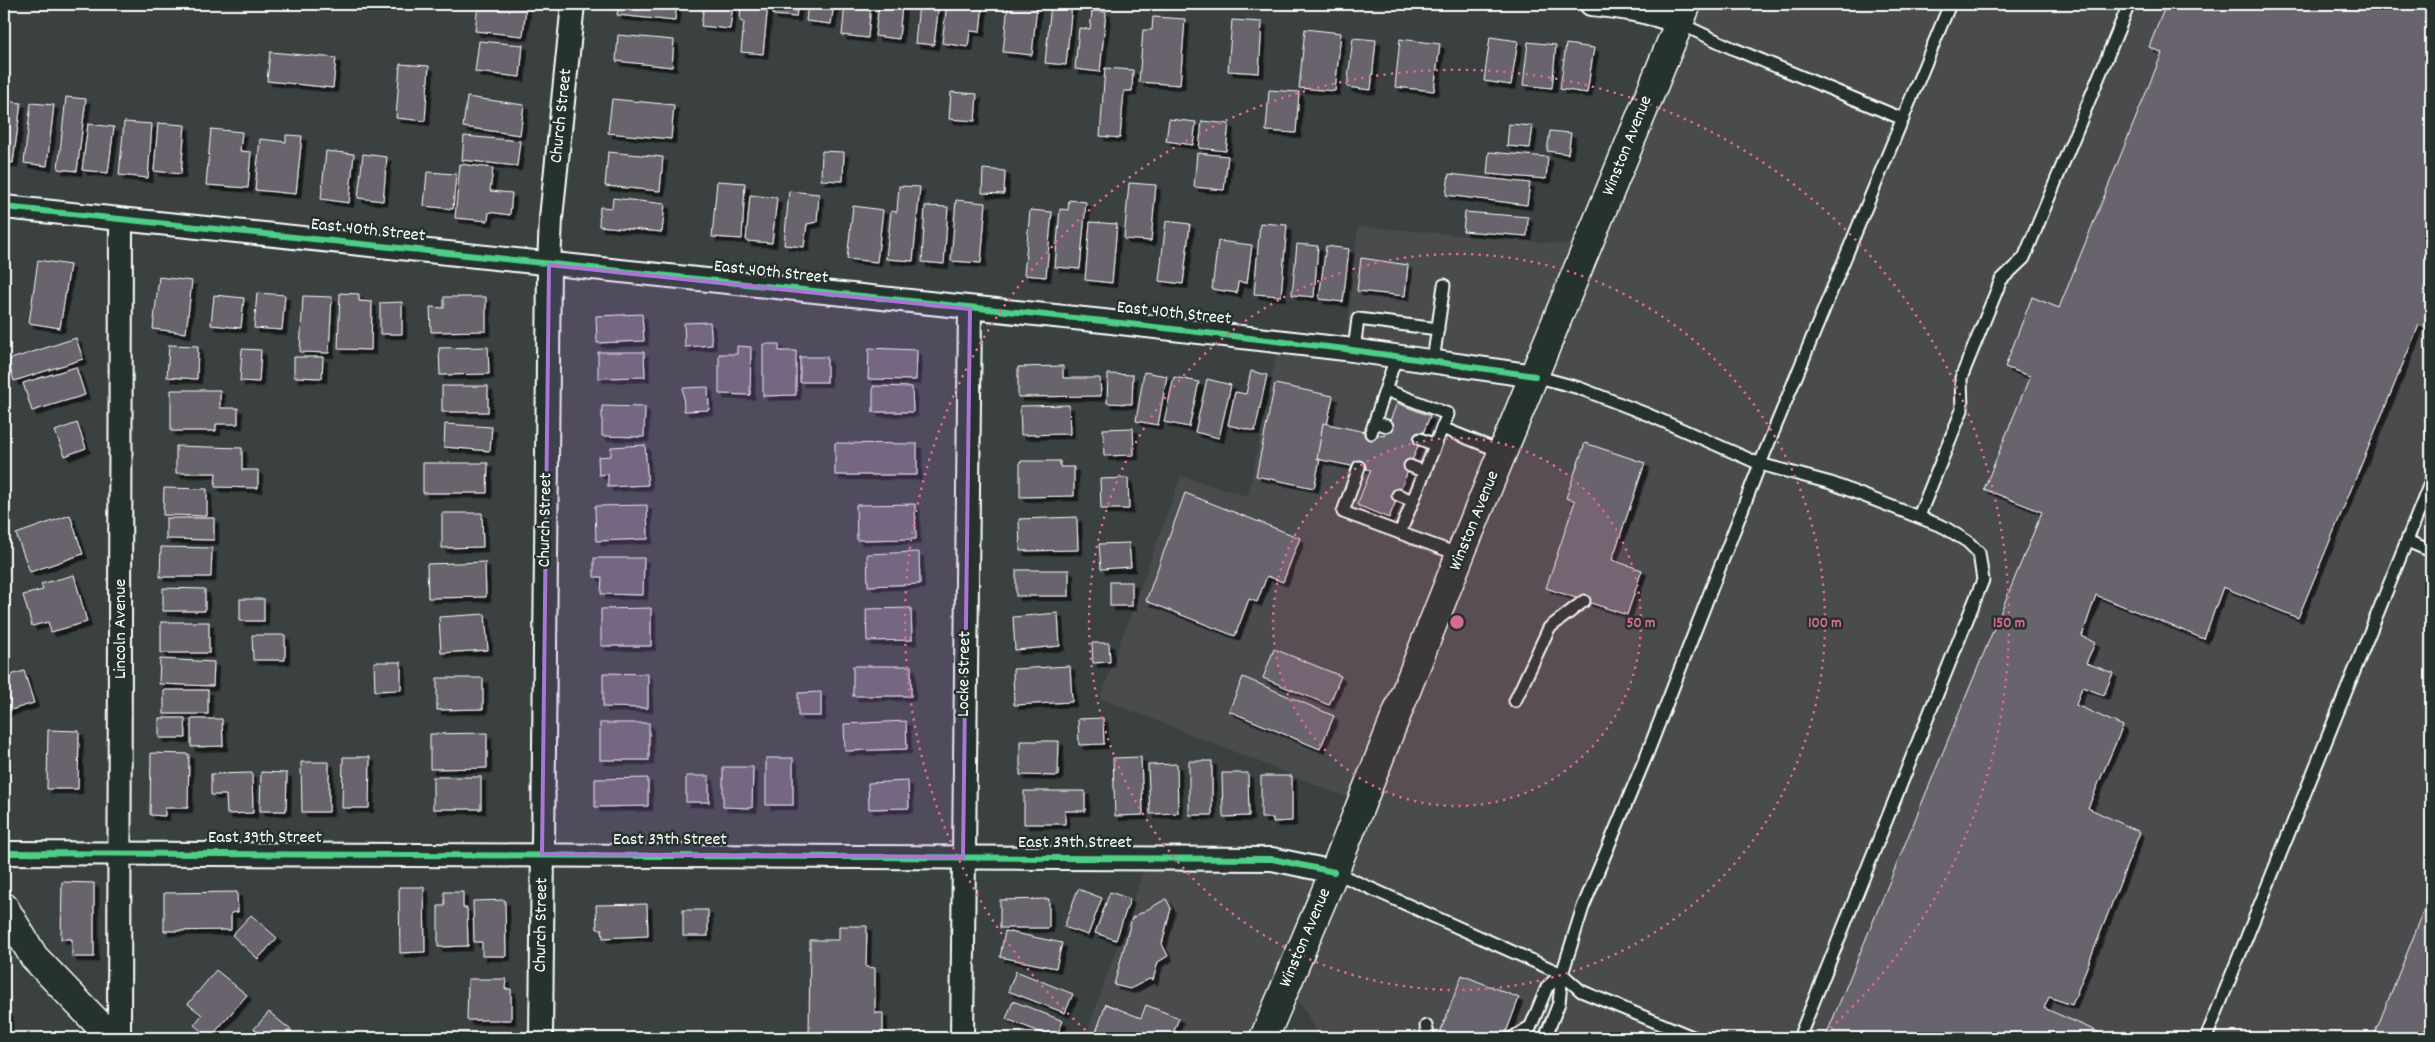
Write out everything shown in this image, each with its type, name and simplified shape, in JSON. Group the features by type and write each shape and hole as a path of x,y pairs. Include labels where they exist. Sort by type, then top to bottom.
{"main road":[{"name":"Winston Avenue","path":"1264,1038 1334,872 1460,555 1683,14"},
{"path":"4,907 34,957 112,1038"}],"street":[{"name":"Church Street","path":"540,1038 548,265 573,4"},
{"path":"1591,4 1620,7 1666,18 1683,14"},
{"name":"East 40th Street","path":"4,207 1102,322 1354,350 1535,376"},
{"name":"Lincoln Avenue","path":"120,1038 121,220"},
{"name":"Locke Street","path":"962,1038 970,309"},
{"name":"East 39th Street","path":"4,853 120,852 1272,859 1334,872"}],"lane":[{"path":"1545,1038 1559,1003 1562,974 1584,907 1650,746 1760,464 1950,4"},
{"path":"1919,516 1962,410 1961,378 2001,280 2024,258 2129,4"},
{"path":"1683,14 1732,48 1904,119"},
{"path":"1433,362 1444,285"},
{"path":"1354,350 1358,320 1438,329"},
{"path":"1387,426 1373,427 1396,357"},
{"path":"1535,376 1579,388 1649,415 1760,464 1831,483 1919,516 1944,527 1968,542 1979,554 1983,580 1799,1038"},
{"path":"1386,390 1448,414 1400,533"},
{"path":"1442,428 1503,453"},
{"path":"1420,439 1435,445"},
{"path":"1410,466 1425,472"},
{"path":"1366,483 1357,473 1343,512 1460,555"},
{"path":"2206,1038 2431,481"},
{"path":"1398,495 1413,501"},
{"path":"2407,542 2431,551"},
{"path":"1515,701 1549,628 1584,601"},
{"path":"1334,872 1562,974 1581,991 1695,1038"},
{"path":"1526,1038 1547,987 1562,974"},
{"path":"1426,1026 1428,1038"},
{"path":"1512,1038 1530,1027"}],"highlighted area":[{"path":"549,265 970,309 963,857 542,854"}],"shaded area":[{"path":"1687,4 2431,4 2431,1038 1321,1038 1288,984 1264,1038 1085,1038 1148,858 1333,872 1361,803 1100,698 1181,476 1248,496 1279,341 1345,348 1358,226 1588,246"}],"building":[{"path":"478,4 526,7 523,36 475,31"},
{"path":"619,4 677,4 675,21 617,15"},
{"path":"704,4 733,4 730,29 701,26"},
{"path":"741,4 768,4 763,54 741,52 744,22 740,21"},
{"path":"774,4 798,4 796,17 773,15"},
{"path":"808,4 834,4 831,24 806,21"},
{"path":"845,4 871,4 868,38 842,35"},
{"path":"879,4 902,4 899,39 875,36"},
{"path":"919,4 939,4 934,45 915,43"},
{"path":"947,4 983,4 980,32 970,31 968,47 942,43"},
{"path":"1008,4 1037,5 1032,55 1003,52"},
{"path":"1051,4 1072,4 1066,65 1045,63"},
{"path":"2166,4 2431,4 2431,330 2419,325 2298,618 2223,587 2204,639 2096,595 2082,636 2095,643 2086,663 2113,673 2104,695 2082,687 2076,705 2123,726 2088,808 2140,832 2072,1005 2049,997 2044,1008 2112,1038 1825,1038 2042,512 1984,489 2030,376 2005,367 2032,297 2059,308 2162,53 2149,47"},
{"path":"1092,11 1106,12 1100,72 1075,69 1079,28 1090,29"},
{"path":"1153,17 1185,19 1180,85 1139,82 1143,30 1152,30"},
{"path":"1232,20 1262,22 1259,73 1228,71"},
{"path":"1305,29 1341,33 1335,91 1299,88"},
{"path":"618,35 674,40 672,67 616,61"},
{"path":"1490,37 1518,41 1511,85 1484,81"},
{"path":"1353,38 1376,40 1371,90 1347,87"},
{"path":"1400,39 1440,44 1434,91 1395,87"},
{"path":"479,41 523,45 520,77 475,72"},
{"path":"1528,42 1556,45 1552,88 1523,85"},
{"path":"1566,44 1594,48 1587,93 1560,89"},
{"path":"270,52 336,58 333,88 267,81"},
{"path":"400,64 429,66 425,121 396,118"},
{"path":"1105,68 1133,70 1132,91 1124,91 1120,138 1100,136"},
{"path":"1269,90 1299,92 1296,133 1266,131"},
{"path":"951,92 977,94 975,121 949,119"},
{"path":"66,97 86,99 77,171 58,169"},
{"path":"467,97 524,105 520,135 463,127"},
{"path":"612,99 674,105 671,139 608,133"},
{"path":"4,101 21,103 13,163 4,162"},
{"path":"31,103 54,105 47,166 24,163"},
{"path":"1169,119 1196,122 1193,145 1166,141"},
{"path":"1202,121 1229,124 1226,151 1199,148"},
{"path":"124,122 152,124 148,178 119,175"},
{"path":"158,123 185,125 181,174 154,171"},
{"path":"88,124 114,127 108,173 82,170"},
{"path":"1509,124 1533,126 1530,148 1507,146"},
{"path":"211,129 242,132 240,151 251,152 248,188 206,185"},
{"path":"1550,131 1571,133 1568,154 1547,151"},
{"path":"286,135 302,136 296,194 255,190 260,139 286,142"},
{"path":"464,136 520,141 517,166 462,160"},
{"path":"326,151 354,154 349,203 321,199"},
{"path":"822,151 844,152 843,181 821,180"},
{"path":"608,152 663,157 660,191 605,186"},
{"path":"1489,152 1548,157 1546,179 1487,174"},
{"path":"1197,153 1228,156 1224,190 1194,187"},
{"path":"363,154 387,157 383,201 358,198"},
{"path":"460,164 493,168 490,191 512,193 510,215 489,212 488,221 455,218"},
{"path":"983,169 1005,171 1004,194 982,193"},
{"path":"427,172 456,174 453,209 424,206"},
{"path":"1449,174 1530,183 1527,205 1446,195"},
{"path":"717,181 745,183 742,239 712,237"},
{"path":"1129,183 1156,185 1151,241 1124,239"},
{"path":"899,186 920,187 913,261 886,259 891,211 897,212"},
{"path":"789,191 819,194 817,222 807,224 804,247 784,245"},
{"path":"750,195 777,198 772,243 746,241"},
{"path":"613,198 665,204 662,232 599,226 600,207 612,208"},
{"path":"956,200 986,203 981,263 951,261"},
{"path":"1069,200 1086,202 1080,269 1055,267 1060,209 1068,210"},
{"path":"853,206 883,210 877,262 847,259"},
{"path":"925,206 948,207 944,264 922,262"},
{"path":"1030,210 1052,212 1046,277 1024,275"},
{"path":"1465,212 1528,217 1527,236 1463,231"},
{"path":"1166,221 1190,224 1183,284 1159,281"},
{"path":"1090,222 1117,224 1112,283 1085,280"},
{"path":"1260,223 1287,225 1281,296 1254,294"},
{"path":"1218,241 1252,245 1247,283 1238,282 1237,293 1212,289"},
{"path":"1297,244 1318,246 1314,297 1292,295"},
{"path":"1326,246 1349,249 1343,302 1319,299"},
{"path":"1361,258 1408,265 1405,296 1357,291"},
{"path":"38,260 70,265 60,328 29,323"},
{"path":"159,277 192,281 186,333 153,329"},
{"path":"257,293 285,295 282,330 254,328"},
{"path":"340,293 359,294 359,301 372,302 371,350 338,349"},
{"path":"214,295 244,298 241,328 211,325"},
{"path":"303,296 332,297 329,353 300,352"},
{"path":"444,297 486,297 486,331 431,332 430,307 444,308"},
{"path":"402,302 402,334 380,334 380,303"},
{"path":"642,314 644,341 597,343 596,316"},
{"path":"710,322 712,345 685,347 684,323"},
{"path":"76,338 83,359 14,381 8,360"},
{"path":"763,344 779,344 779,351 796,351 796,395 763,396"},
{"path":"169,345 198,346 197,379 167,377"},
{"path":"737,346 751,347 750,395 719,394 719,354 737,354"},
{"path":"488,347 489,374 440,375 439,348"},
{"path":"869,348 917,350 916,380 868,379"},
{"path":"242,349 261,350 259,382 240,381"},
{"path":"598,352 644,352 645,377 598,378"},
{"path":"294,357 323,357 322,378 294,377"},
{"path":"800,357 827,357 827,382 800,382"},
{"path":"1063,366 1063,378 1100,378 1101,396 1018,397 1018,367"},
{"path":"76,367 85,395 32,411 23,383"},
{"path":"1251,371 1267,375 1255,431 1228,425 1235,392 1246,394"},
{"path":"1144,372 1167,376 1158,425 1136,421"},
{"path":"1108,374 1133,375 1132,404 1107,403"},
{"path":"1174,377 1199,382 1189,427 1164,422"},
{"path":"1207,379 1231,385 1219,438 1195,432"},
{"path":"1275,384 1333,396 1314,488 1256,476"},
{"path":"442,386 488,386 488,412 442,412"},
{"path":"873,386 912,387 913,412 873,412"},
{"path":"708,387 709,410 684,411 683,388"},
{"path":"171,390 220,390 220,408 238,408 238,424 216,424 216,431 171,431"},
{"path":"1397,403 1430,416 1389,518 1357,505 1371,470 1317,459 1323,423 1384,436"},
{"path":"1069,405 1070,434 1021,435 1020,406"},
{"path":"602,406 645,407 644,437 602,436"},
{"path":"77,423 86,448 65,456 55,431"},
{"path":"445,424 492,427 490,451 444,447"},
{"path":"1133,428 1134,455 1104,456 1103,429"},
{"path":"835,443 917,444 917,475 835,475"},
{"path":"1585,443 1645,463 1612,560 1642,570 1627,615 1546,588 1575,501 1566,498"},
{"path":"645,445 648,485 608,487 608,474 599,475 598,457 611,456 611,447"},
{"path":"176,446 242,448 242,470 258,470 258,488 215,487 216,473 176,473"},
{"path":"1020,461 1060,461 1060,467 1074,467 1074,496 1020,497"},
{"path":"423,463 488,463 487,493 423,493"},
{"path":"1128,478 1129,509 1101,509 1100,479"},
{"path":"164,488 207,489 207,516 163,515"},
{"path":"1185,493 1300,538 1283,582 1267,576 1257,602 1249,599 1235,636 1146,601"},
{"path":"915,504 916,539 857,540 856,505"},
{"path":"647,505 648,539 596,541 595,506"},
{"path":"442,513 482,513 483,547 442,548"},
{"path":"70,515 83,554 30,572 16,534"},
{"path":"1077,517 1078,550 1020,551 1019,519"},
{"path":"166,518 214,518 214,540 166,539"},
{"path":"1129,543 1131,567 1101,569 1099,544"},
{"path":"161,547 212,548 211,577 160,577"},
{"path":"919,552 920,584 868,586 867,554"},
{"path":"594,558 644,558 643,595 601,594 602,577 594,577"},
{"path":"485,562 486,597 428,598 427,564"},
{"path":"1016,570 1069,570 1069,596 1016,596"},
{"path":"74,575 87,622 51,632 48,622 32,626 23,595 43,590 41,584"},
{"path":"1110,582 1132,582 1132,606 1110,606"},
{"path":"163,588 205,589 205,611 163,611"},
{"path":"240,599 264,599 264,621 240,621"},
{"path":"651,608 651,646 601,646 601,609"},
{"path":"911,608 912,640 867,641 866,609"},
{"path":"1058,613 1060,646 1015,650 1013,617"},
{"path":"485,614 488,650 441,653 439,617"},
{"path":"161,622 209,622 209,653 161,653"},
{"path":"252,635 285,635 285,660 253,660"},
{"path":"1092,643 1109,643 1110,662 1093,663"},
{"path":"1274,649 1341,676 1329,705 1263,678"},
{"path":"160,659 214,662 213,686 159,684"},
{"path":"374,662 401,662 401,690 375,691"},
{"path":"853,666 911,666 911,696 853,696"},
{"path":"1070,666 1072,702 1014,705 1013,669"},
{"path":"24,671 34,703 4,712 4,677"},
{"path":"603,673 648,674 648,708 603,707"},
{"path":"1243,677 1334,716 1320,749 1229,711"},
{"path":"437,678 483,678 483,709 437,710"},
{"path":"164,690 208,690 208,714 164,714"},
{"path":"821,692 821,716 798,716 798,693"},
{"path":"159,718 185,718 186,738 159,738"},
{"path":"1103,718 1104,744 1079,745 1078,719"},
{"path":"191,719 222,719 223,746 191,747"},
{"path":"906,721 907,749 845,751 844,724"},
{"path":"600,723 649,723 649,760 600,760"},
{"path":"48,730 79,731 78,789 47,789"},
{"path":"487,733 487,768 430,769 430,734"},
{"path":"1020,741 1059,741 1058,776 1020,775"},
{"path":"151,753 189,754 188,808 165,808 165,816 150,815"},
{"path":"343,757 370,757 369,808 342,808"},
{"path":"1141,757 1143,815 1115,816 1113,758"},
{"path":"766,758 793,758 793,805 766,805"},
{"path":"1189,761 1212,761 1212,815 1189,815"},
{"path":"301,762 329,762 329,812 302,812"},
{"path":"1177,764 1178,813 1150,814 1148,765"},
{"path":"723,767 753,767 752,808 723,807"},
{"path":"261,772 287,773 286,811 260,811"},
{"path":"252,773 253,813 227,814 226,795 211,795 211,774"},
{"path":"1222,773 1248,773 1249,816 1223,817"},
{"path":"686,776 709,776 709,802 686,802"},
{"path":"1261,776 1292,776 1292,821 1273,822 1273,818 1261,818"},
{"path":"433,777 481,777 481,809 433,809"},
{"path":"648,778 648,806 595,807 595,779"},
{"path":"908,781 909,808 869,809 868,783"},
{"path":"1024,791 1085,791 1085,811 1065,811 1065,824 1024,824"},
{"path":"62,882 94,883 94,957 72,957 72,939 61,939"},
{"path":"399,887 424,887 425,952 400,953"},
{"path":"1078,889 1102,898 1088,935 1064,927"},
{"path":"237,892 238,912 231,913 231,930 164,931 164,893"},
{"path":"444,892 463,892 463,908 467,908 468,946 438,947 438,906 445,906"},
{"path":"1110,892 1130,899 1116,940 1095,933"},
{"path":"2431,893 2431,1038 2373,1038"},
{"path":"1049,899 1049,928 1000,928 1000,900"},
{"path":"1166,899 1171,908 1162,944 1168,956 1158,962 1153,980 1149,979 1130,989 1114,985 1132,918"},
{"path":"505,900 506,956 482,956 482,942 474,942 473,901"},
{"path":"647,904 648,936 603,938 602,929 597,929 596,905"},
{"path":"683,910 708,910 708,936 683,936"},
{"path":"251,915 277,938 258,959 232,935"},
{"path":"839,926 867,926 866,967 875,968 875,1013 883,1013 883,1038 809,1038 810,940 839,940"},
{"path":"1005,931 1062,943 1056,968 1000,957"},
{"path":"216,970 247,995 210,1038 194,1025 202,1015 188,1004"},
{"path":"1016,971 1073,994 1065,1013 1008,991"},
{"path":"1462,975 1519,998 1504,1038 1438,1038"},
{"path":"468,979 506,979 505,989 511,989 511,1020 467,1020"},
{"path":"1013,1001 1063,1021 1056,1038 1006,1019"},
{"path":"1106,1004 1141,1018 1146,1005 1179,1018 1174,1031 1192,1038 1094,1038"},
{"path":"4,1012 8,1012 8,1038 4,1038"},
{"path":"269,1012 292,1031 286,1038 255,1038 259,1033 254,1029"},
{"path":"487,1033 487,1038 445,1038 445,1035"}],"cycle path":[{"path":"4,207 1103,321 1345,349 1535,376"},
{"path":"4,853 1272,859 1334,872"}]}
